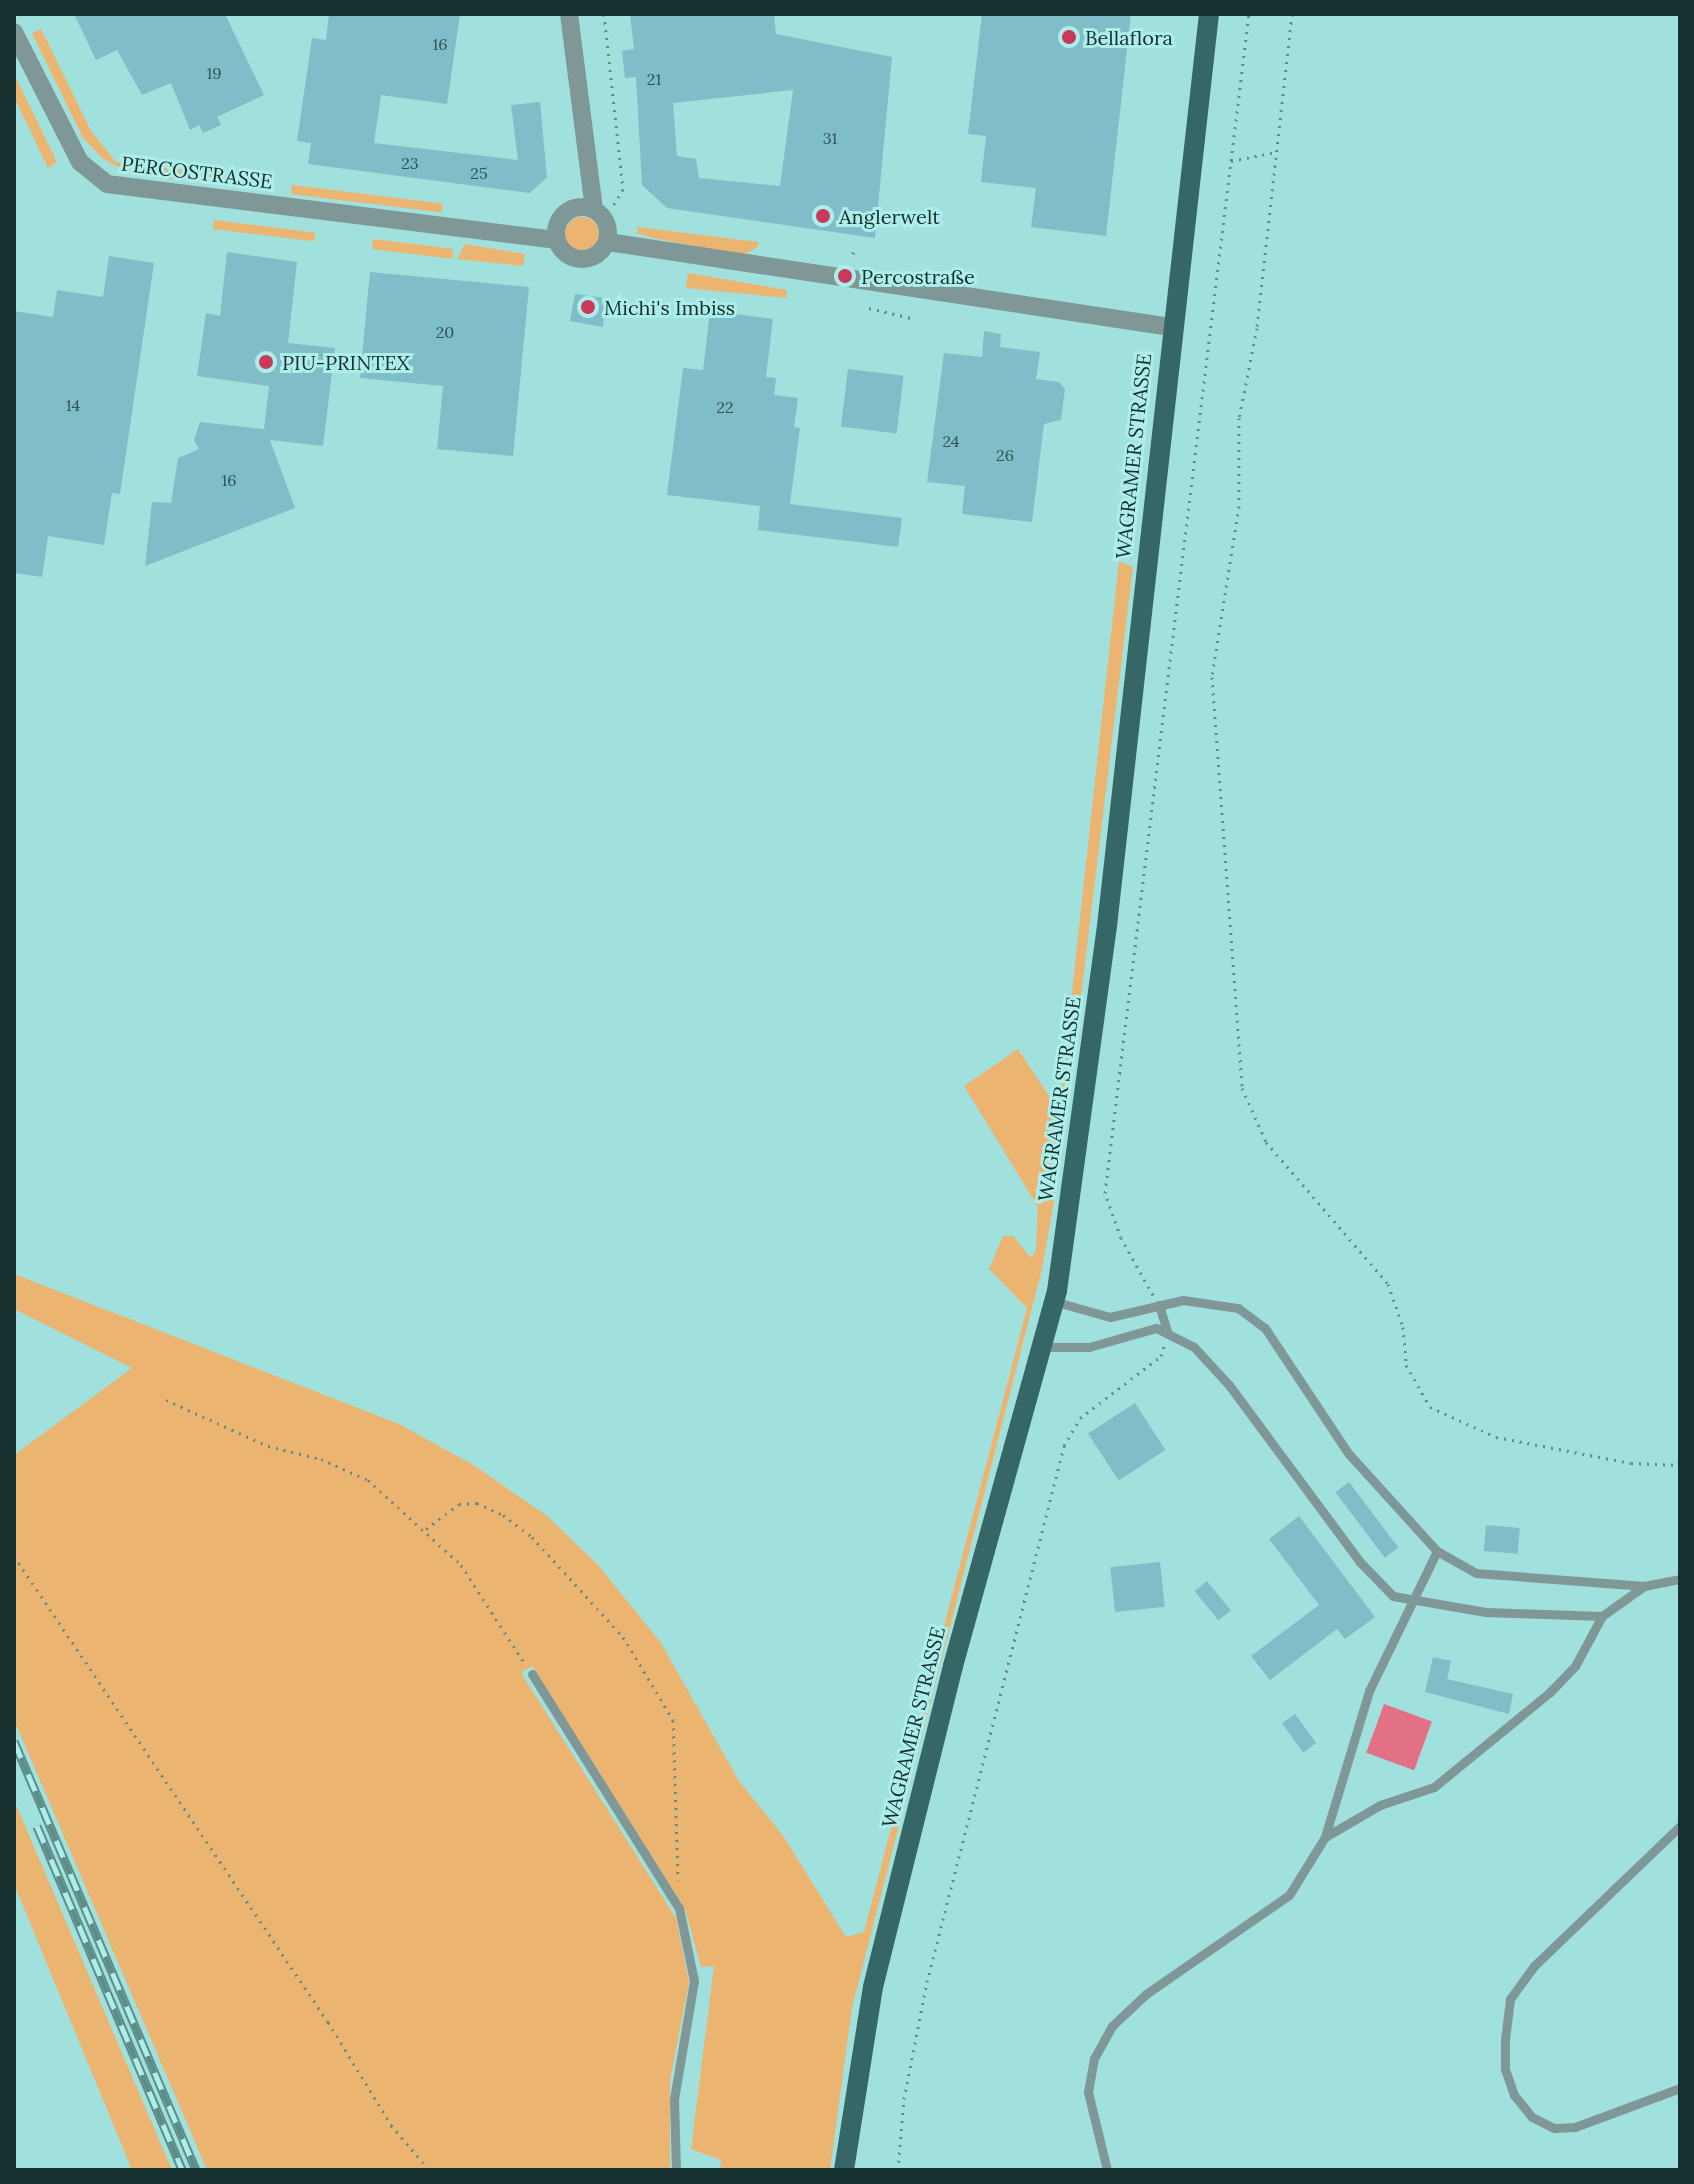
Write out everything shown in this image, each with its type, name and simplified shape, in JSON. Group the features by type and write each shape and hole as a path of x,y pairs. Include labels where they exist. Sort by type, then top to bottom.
{"main road":[{"name":"WAGRAMER STRASSE","path":"844,2170 873,1987 1053,1301 1107,926 1171,327 1209,14"}],"street":[{"path":"569,14 600,214 608,242 600,254 581,260 567,256 556,240 559,219 568,211 600,214"},
{"name":"PERCOSTRASSE","path":"14,32 80,162 107,184 556,240"},
{"path":"608,242 1171,327"}],"lane":[{"path":"1053,1301 1110,1317 1159,1305 1209,1301 1238,1308 1265,1328 1348,1453 1437,1551 1476,1573 1644,1586 1680,1579"},
{"path":"1159,1305 1168,1334"},
{"path":"1039,1347 1089,1347 1156,1328 1194,1347 1229,1385 1359,1561 1393,1596 1486,1612 1602,1616"},
{"path":"1107,2170 1088,2092 1094,2058 1112,2026 1146,1994 1289,1895 1325,1837 1369,1691 1437,1551"},
{"path":"1325,1837 1380,1805 1434,1787 1549,1693 1575,1666 1602,1616 1644,1586"},
{"path":"532,1674 679,1908 694,1981 674,2099 677,2170"},
{"path":"1680,1826 1534,1966 1510,1999 1505,2039 1505,2069 1514,2095 1532,2117 1554,2128 1575,2127 1680,2088"}],"path":[{"path":"600,214 623,189 604,14"},
{"path":"1159,1305 1121,1238 1105,1193 1249,14"},
{"path":"1292,14 1257,328 1239,418 1239,506 1224,584 1211,710 1242,1088 1249,1112 1266,1142 1388,1284 1400,1315 1406,1365 1430,1407 1496,1437 1631,1463 1680,1465"},
{"path":"1231,161 1276,152"},
{"path":"853,254 854,248"},
{"path":"869,308 911,318"},
{"path":"898,2170 904,2099 927,1982 1064,1446 1080,1418 1161,1356 1168,1334"},
{"path":"166,1400 268,1446 321,1459 368,1480 426,1529 461,1565 532,1674"},
{"path":"426,1529 459,1504 477,1503 503,1515 532,1537 623,1637 673,1720 679,1908"},
{"path":"14,1556 328,2022 391,2125 429,2170"}],"shaded area":[{"path":"41,29 91,131 116,162 133,164 130,173 103,159 83,138 32,33"},
{"path":"14,74 57,162 48,168 14,97"},
{"path":"154,167 245,177 243,186 153,177"},
{"path":"292,185 443,204 442,212 291,194"},
{"path":"582,217 594,222 599,234 594,246 582,251 570,246 565,234 570,222"},
{"path":"214,220 315,232 314,241 213,229"},
{"path":"638,227 759,242 758,247 742,255 653,238 637,233"},
{"path":"373,239 453,249 452,259 372,249"},
{"path":"465,244 525,254 523,266 457,259"},
{"path":"688,273 787,290 786,298 686,288"},
{"path":"1119,561 1133,567 1061,1161 1042,1269 852,2008 830,2170 720,2170 721,2160 691,2149 714,1966 701,1967 685,1909 532,1666 521,1673 676,1918 689,1982 670,2081 670,2170 207,2170 14,1720 14,1455 132,1368 14,1309 14,1274 399,1424 475,1466 547,1516 598,1565 661,1643 739,1781 784,1837 846,1937 864,1932 1027,1308 989,1269 1003,1236 1013,1236 1031,1258 1036,1250 1038,1207 964,1086 1018,1049 1059,1111"},
{"path":"1384,1704 1432,1721 1414,1770 1366,1753"},
{"path":"14,1800 172,2170 132,2170 14,1884"}],"building":[{"path":"74,14 225,14 264,95 217,117 221,125 203,133 199,125 190,130 171,83 142,95 117,50 96,60"},
{"path":"329,14 460,14 447,104 381,95 374,143 518,160 511,105 540,102 547,177 530,193 308,164 311,143 297,141 312,38 326,40"},
{"path":"630,14 774,14 776,34 892,57 875,238 667,208 642,185 636,77 625,78 622,51 634,49","holes":["793,90 780,186 699,178 696,159 677,156 673,103"]},
{"path":"982,14 1131,14 1106,236 1031,227 1036,188 981,182 986,136 968,134"},
{"path":"227,252 297,262 288,343 335,348 323,446 270,440 295,508 145,566 152,502 171,503 178,458 199,449 194,440 200,422 264,429 269,386 197,376 206,313 220,316"},
{"path":"109,256 154,263 120,494 112,493 104,545 48,536 42,577 14,573 14,311 53,317 57,290 103,297"},
{"path":"370,272 529,287 513,456 437,449 443,386 360,378"},
{"path":"575,294 605,298 603,327 570,321"},
{"path":"710,311 773,319 766,377 776,378 774,395 798,398 794,427 800,428 790,504 902,518 898,547 758,530 760,506 667,495 683,368 703,370"},
{"path":"984,331 1001,334 1000,347 1040,352 1036,379 1059,382 1065,389 1061,420 1044,424 1032,522 962,514 965,486 927,482 944,353 982,357"},
{"path":"848,369 904,376 897,433 841,427"},
{"path":"1135,1403 1165,1450 1119,1480 1088,1433"},
{"path":"1349,1482 1398,1547 1385,1558 1335,1492"},
{"path":"1299,1516 1375,1617 1345,1639 1337,1629 1270,1680 1251,1656 1319,1605 1269,1539"},
{"path":"1486,1525 1520,1528 1518,1554 1484,1551"},
{"path":"1160,1562 1165,1607 1115,1612 1110,1567"},
{"path":"1207,1581 1231,1611 1218,1621 1195,1591"},
{"path":"1433,1657 1451,1661 1447,1679 1513,1694 1509,1714 1425,1692"},
{"path":"1295,1714 1316,1743 1303,1753 1282,1723"}],"railway":[{"path":"14,1741 196,2170"},
{"path":"37,1826 182,2170"}],"place":[{"name":"Bellaflora","path":"1069,37"},
{"name":"Anglerwelt","path":"823,216"},
{"name":"Percostraße","path":"845,276"},
{"name":"Michi's Imbiss","path":"588,307"},
{"name":"PIU-PRINTEX","path":"266,362"}]}
